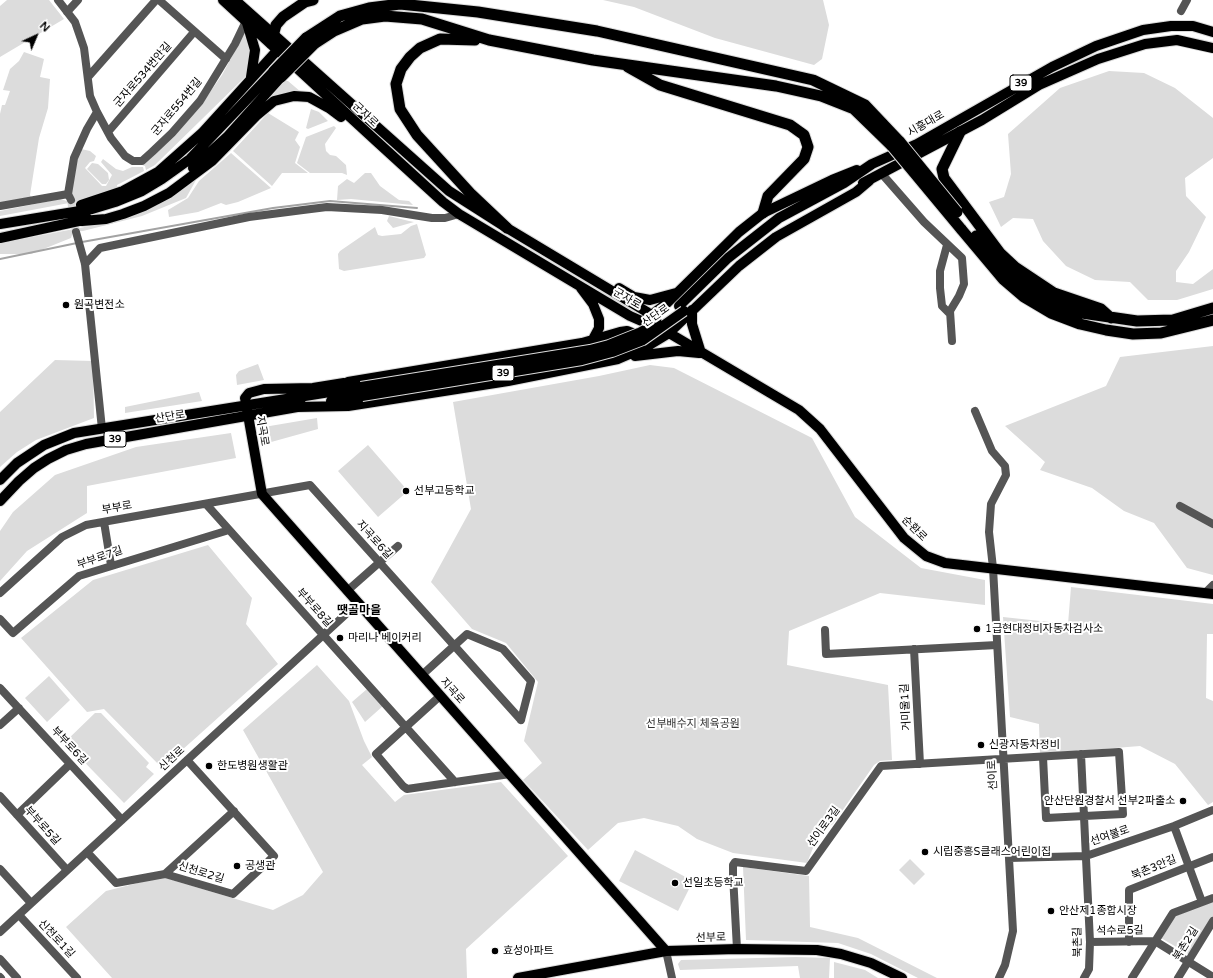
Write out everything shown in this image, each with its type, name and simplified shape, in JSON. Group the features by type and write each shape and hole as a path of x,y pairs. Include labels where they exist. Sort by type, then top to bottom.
{"highway":[{"path":"276,42 276,25 283,17 304,2 313,0"},
{"path":"388,0 400,4 478,12 597,31 813,80 865,105 964,227 1003,279 1024,297 1051,314 1080,324 1133,334 1161,333 1213,320"},
{"path":"278,74 310,41 340,16 369,8 400,4"},
{"path":"310,41 362,19 386,16 422,19 489,40 622,64 776,86 821,96 854,109 896,144"},
{"path":"489,40 448,38 430,42 410,57 401,69 396,84 400,109 417,135 470,193 507,228"},
{"path":"622,64 660,86 790,125 804,135 808,148 804,159 768,196 763,212"},
{"path":"960,132 942,169 944,178 1000,253 1015,267 1054,293 1101,309 1111,318"},
{"path":"964,227 993,258 1030,290 1056,305 1082,313 1137,321 1173,320 1213,308"}],"main road":[{"name":"군자로","path":"223,0 246,21 276,42 449,191 651,315 669,334"},
{"name":"군자로","path":"235,0 374,139 443,202 459,214 578,285 642,322 669,334"},
{"path":"246,21 254,50 252,77"},
{"name":"시흥대로","path":"846,187 872,164 917,144 1033,76 1096,46 1143,30 1171,26 1193,26 1213,32"},
{"name":"시흥대로","path":"685,309 728,258 759,232 779,218 846,187 869,181 960,132 1038,85 1098,59 1145,44 1177,40 1213,48"},
{"path":"64,213 122,191 158,172 202,133 252,77 276,42"},
{"path":"0,224 92,209 115,202 142,191 176,170 278,74"},
{"path":"0,238 82,221 134,204 168,186 196,166 227,137 278,74"},
{"path":"82,221 106,219 123,214 144,206 169,193 194,176 212,161 265,107 274,100 294,96 309,97 329,108 374,139"},
{"path":"245,406 245,398 249,393 264,389 313,388 464,364 592,341 620,332 642,322 651,315 678,292 739,232 763,212 832,180 872,164"},
{"path":"678,292 674,300 674,305 683,313 685,309 776,237 856,192 869,181"},
{"path":"578,271 602,279 634,297 650,300 678,292"},
{"path":"578,285 593,304 599,319 600,328 592,341"},
{"path":"621,310 629,308 627,301"},
{"path":"616,359 646,347 669,334 685,309"},
{"path":"296,403 348,406 508,380 616,359 678,351 701,353 685,309"},
{"name":"산단로","path":"0,480 17,463 44,445 74,433 245,406 296,403 590,350 641,337 664,319 685,309"},
{"path":"620,332 627,331 636,336 637,346 629,354"},
{"name":"순환로","path":"669,334 799,410 820,429 893,525 914,548 926,556 945,563 1209,594"},
{"path":"296,403 344,383"},
{"name":"산단로","path":"1,501 19,481 34,468 66,450 86,444 248,417 296,403"},
{"name":"지곡로","path":"245,406 262,494 666,951"},
{"name":"선부로","path":"518,978 666,951 737,949 817,950 841,954 871,962 902,978"}],"street":[{"name":"군자로554번길","path":"58,0 75,22 84,48 90,96 97,112 108,132 125,156 133,161 142,161 172,133 200,101 226,59 246,21"},
{"path":"67,12 78,0"},
{"path":"88,77 158,0 226,59"},
{"path":"1181,11 1187,0"},
{"name":"군자로534번안길","path":"108,132 194,32"},
{"path":"0,206 69,197 74,158 87,129 97,112"},
{"path":"882,174 946,245 962,258 964,284 960,296 950,311 952,341"},
{"path":"85,264 100,248 249,217 327,207 382,210 432,218 445,218 459,214"},
{"path":"76,234 85,264 102,429"},
{"path":"946,245 940,271 940,288 942,306 948,313"},
{"name":"선이로","path":"974,411 992,451 1005,466 1006,475 991,504 989,532 993,568 1013,931 1005,965 999,978"},
{"name":"지곡로6길","path":"262,494 310,485 454,646 521,720 531,681 503,649 467,634 454,646"},
{"name":"부부로","path":"0,593 62,537 86,525 262,494"},
{"name":"부부로8길","path":"206,504 455,782"},
{"path":"1180,506 1213,524"},
{"path":"104,522 111,565"},
{"name":"부부로7길","path":"0,619 13,633 78,576 229,530"},
{"path":"347,590 398,546"},
{"path":"1209,594 1213,585"},
{"name":"신천로","path":"0,932 358,603"},
{"path":"824,630 826,654 997,646"},
{"path":"422,675 454,646"},
{"name":"거미울1길","path":"914,649 920,764"},
{"name":"부부로6길","path":"0,688 122,820"},
{"path":"440,696 376,754 407,789 510,774"},
{"path":"0,725 19,708"},
{"name":"선이로3길","path":"737,949 733,875 733,865 735,862 806,871 881,766 1119,752 1123,814 1084,816"},
{"name":"북촌길","path":"1081,754 1090,942 1089,969 1084,978"},
{"path":"1043,757 1046,818 1084,816"},
{"name":"신천로2길","path":"87,852 116,882 165,874 233,894 274,856 187,760"},
{"path":"17,815 70,764"},
{"name":"부부로5길","path":"0,796 67,870"},
{"name":"선여불로","path":"1009,858 1086,856 1174,826 1213,810"},
{"name":"신천로2길","path":"165,874 234,811"},
{"path":"1174,826 1202,902"},
{"name":"북촌3안길","path":"1129,942 1129,890 1213,857"},
{"path":"0,869 31,903"},
{"path":"1132,978 1173,913 1213,898"},
{"name":"신천로1길","path":"19,915 77,978"},
{"name":"북촌2길","path":"1178,978 1213,921"},
{"name":"석수로5길","path":"1090,942 1155,941 1213,976"},
{"name":"지곡로","path":"666,951 672,978"},
{"path":"0,959 17,978"}],"green space":[{"path":"7,0 49,0 64,19 0,57 0,6"},
{"path":"603,0 823,0 829,25 822,59 814,65 715,38 634,7"},
{"path":"244,34 250,48 251,63 245,77 155,165 146,170 145,166 142,165 201,105 222,75"},
{"path":"24,52 44,59 40,77 50,79 48,108 39,138 30,195 31,197 0,203 0,114 2,105 5,105 10,91 3,90 10,69 19,61"},
{"path":"1109,71 1144,73 1175,88 1213,118 1213,158 1185,178 1186,196 1206,217 1189,252 1176,271 1176,282 1193,284 1213,269 1213,289 1177,300 1148,300 1130,282 1095,280 1066,266 1043,241 1033,219 1013,218 1001,227 989,202 1004,197 1011,174 1008,134 1060,88"},
{"path":"285,81 288,81 301,92 283,94 264,101"},
{"path":"311,109 319,112 328,121 308,129 306,128"},
{"path":"268,113 299,132 295,140 300,147 295,163 308,173 282,173 272,186 233,151"},
{"path":"334,126 336,128 325,144 326,151 330,155 336,156 346,165 347,175 342,173 310,173 297,163 306,137"},
{"path":"81,149 90,151 96,156 94,161 90,162 85,168 102,186 106,186 112,175 101,162 103,159 116,169 123,171 132,167 143,167 144,171 117,185 117,188 84,201 75,202 71,194 72,174"},
{"path":"231,153 271,188 238,202 226,205 221,203 198,212 169,217 168,210 188,198 199,181"},
{"path":"92,163 98,164 108,173 109,180 106,184 102,184 87,169"},
{"path":"365,173 371,173 380,186 399,200 409,201 413,205 351,199 337,200 338,186 347,179 354,183"},
{"path":"196,180 186,198 142,216 83,231 73,232 71,238 31,254 0,254 0,243 111,222 177,193"},
{"path":"60,199 69,203 0,216 0,211"},
{"path":"389,216 414,222 393,228 387,221"},
{"path":"417,224 426,255 424,258 344,271 339,269 338,254 340,251 375,227 378,235 382,236 401,234 411,226"},
{"path":"1213,346 1213,575 1187,568 1154,523 1124,511 1092,488 1040,470 1045,462 1005,426 1106,386 1120,357"},
{"path":"55,360 93,361 94,418 36,440 17,452 0,467 0,412"},
{"path":"258,364 264,380 237,385 236,375 239,371"},
{"name":"선부배수지 체육공원","path":"650,365 674,368 812,438 855,517 921,568 985,580 985,605 880,593 789,631 787,665 888,685 892,760 880,761 874,765 833,824 819,833 807,863 733,853 697,839 678,826 644,818 618,823 588,850 523,780 542,763 524,741 538,682 506,643 472,629 431,582 471,509 453,402 599,376"},
{"path":"199,392 202,401 125,413 125,407"},
{"path":"317,418 318,429 264,444 264,427"},
{"path":"231,433 236,458 87,486 87,513 27,551 0,581 0,531 13,512 55,475 136,447"},
{"path":"368,445 408,491 378,517 338,471"},
{"path":"208,545 252,598 246,624 278,664 162,768 104,709 87,712 21,638 93,580"},
{"path":"1071,587 1213,604 1213,634 1207,634 1206,698 1213,701 1213,802 1208,805 1175,764 1140,746 1040,754 1039,724 1010,717 1003,617 1068,624"},
{"path":"317,665 349,701 364,741 372,757 362,765 395,802 404,795 501,782 568,856 466,949 467,978 112,978 66,927 106,891 162,877 273,910 303,895 323,872 243,730"},
{"path":"49,676 70,700 47,722 25,698"},
{"path":"367,689 383,706 365,722 352,702"},
{"path":"95,713 101,713 149,763 146,767 154,774 124,803 65,742"},
{"path":"635,850 693,881 678,911 619,881"},
{"path":"910,859 925,874 914,885 899,870"},
{"path":"743,867 809,876 810,927 858,938 937,978 918,978 871,954 838,943 746,940"},
{"path":"1213,901 1213,919 1190,955 1161,938 1173,917"},
{"path":"796,957 830,958 829,978 800,978 798,966 680,970 678,964 681,960"},
{"path":"834,962 865,970 878,978 834,978"}],"waterway":[{"path":"82,242 273,208 330,201 417,208"},
{"path":"0,259 77,243"}],"tunnel":[{"path":"71,200 76,232"}],"place":[{"name":"원곡변전소","path":"66,305"},
{"name":"선부고등학교","path":"406,491"},
{"name":"1급현대정비자동차검사소","path":"977,629"},
{"name":"마리나 베이커리","path":"340,638"},
{"name":"신광자동차정비","path":"981,745"},
{"name":"한도병원생활관","path":"209,766"},
{"name":"안산단원경찰서 선부2파출소","path":"1183,801"},
{"name":"시립중흥S클래스어린이집","path":"925,852"},
{"name":"공생관","path":"237,866"},
{"name":"선일초등학교","path":"675,883"},
{"name":"안산제1종합시장","path":"1051,911"},
{"name":"효성아파트","path":"495,951"}],"district":[{"name":"땟골마을","path":"359,611"}]}
